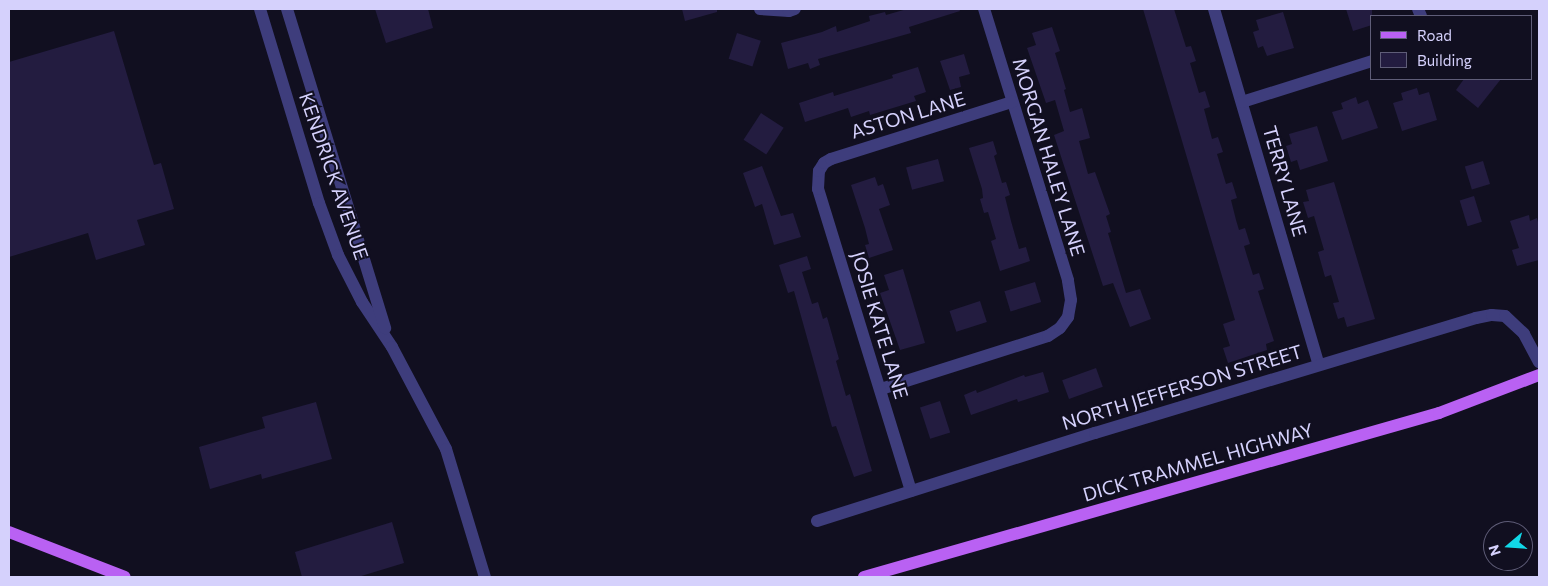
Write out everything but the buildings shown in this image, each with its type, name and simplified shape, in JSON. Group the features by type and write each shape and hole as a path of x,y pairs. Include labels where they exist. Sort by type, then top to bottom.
{"main road":[{"name":"DICK TRAMMEL HIGHWAY","path":"864,577 1439,412 1539,375"},
{"path":"9,532 125,577"}],"street":[{"name":"KENDRICK AVENUE","path":"260,9 319,203 338,256 362,302 392,347 446,450 485,577"},
{"name":"KENDRICK AVENUE","path":"287,9 374,297 392,347"},
{"path":"760,9 789,11 795,9"},
{"name":"MORGAN HALEY LANE","path":"881,389 1048,336 1060,328 1068,317 1071,300 1068,280 984,9"},
{"name":"TERRY LANE","path":"1214,9 1319,365"},
{"path":"1242,102 1370,63"},
{"name":"ASTON LANE","path":"819,171 831,159 1012,102"},
{"name":"JOSIE KATE LANE","path":"819,171 818,188 911,491"},
{"name":"NORTH JEFFERSON STREET","path":"817,521 1319,365 1492,315 1505,316 1514,323 1524,334 1539,362"}]}
